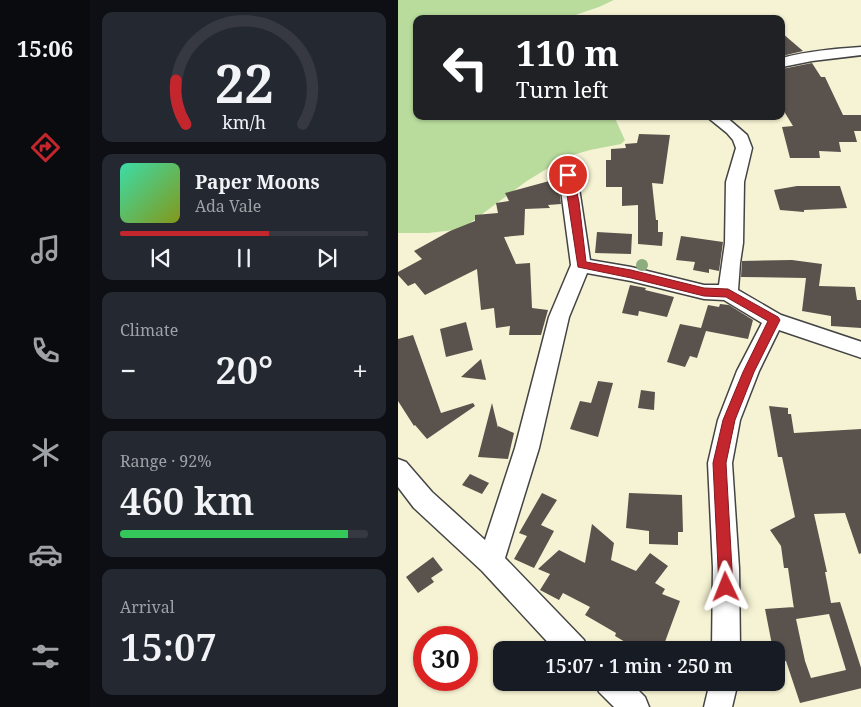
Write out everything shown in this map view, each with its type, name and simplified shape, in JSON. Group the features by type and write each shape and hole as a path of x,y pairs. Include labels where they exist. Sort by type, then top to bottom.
{"street":[{"path":"785,63 795,59 862,52"},
{"path":"719,120 741,139 744,148 735,182 734,243 730,263 728,293"},
{"path":"491,562 527,448 559,317 581,265 574,202 568,175"},
{"path":"581,265 631,274 704,292 728,293 774,320 862,350"},
{"path":"726,641 726,568 720,463 729,420 748,372 774,320"},
{"path":"398,469 423,500 491,562 566,641"},
{"path":"618,691 635,707"},
{"path":"718,707 722,691"}],"shaded area":[{"path":"614,0 861,0 861,707 398,707 398,233 429,233 462,229 527,181 566,157 625,139 616,120 785,120 785,15 576,15"}],"green space":[{"path":"398,0 614,0 576,15 413,15 413,120 616,120 625,140 621,144 566,157 527,181 462,229 429,233 398,233"}],"building":[{"path":"785,36 803,51 785,55"},
{"path":"812,63 821,77 825,77 843,115 862,115 862,131 854,131 857,142 839,142 841,152 819,151 820,158 790,158 782,127 793,126 785,113 785,68"},
{"path":"639,134 670,135 663,184 652,183 658,232 663,232 662,246 638,244 638,205 622,206 622,187 606,187 606,160 611,160 611,149 626,148 625,144 637,143"},
{"path":"553,180 555,182 558,181 561,204 548,205 550,208 525,209 524,235 504,237 516,264 530,263 532,308 548,310 541,335 509,335 510,326 496,328 494,308 481,310 477,269 425,295 415,283 408,286 398,275 398,272 422,259 414,251 450,231 475,221 475,215 498,213 496,203 509,201 505,193"},
{"path":"797,186 840,186 847,208 804,210 804,212 780,210 774,190"},
{"path":"597,232 632,234 631,254 595,253"},
{"path":"681,236 723,242 719,271 709,269 709,273 693,270 695,262 676,260"},
{"path":"792,260 822,264 819,286 855,287 857,300 862,300 862,328 831,326 831,316 802,311 806,278 741,277 742,261"},
{"path":"630,285 674,297 667,317 639,311 638,316 622,313"},
{"path":"720,304 729,305 753,320 748,339 706,331 697,358 690,356 685,367 667,362 680,324 701,328 708,305 719,307"},
{"path":"466,322 473,350 446,357 440,329"},
{"path":"413,335 441,413 473,403 475,406 427,439 414,426 398,401 398,339"},
{"path":"481,359 486,380 461,377"},
{"path":"598,381 613,383 598,437 570,429 580,401 591,403"},
{"path":"641,390 655,392 654,410 638,408"},
{"path":"492,403 498,428 498,426 514,433 508,459 478,457"},
{"path":"769,406 788,408 788,414 791,414 794,433 862,429 862,553 859,554 845,513 814,514 827,572 825,572 831,603 840,602 862,671 862,688 800,703 785,661 785,641 771,641 765,609 794,607 788,568 784,568 781,546 770,530 795,517 782,457 778,457","holes":["829,614 846,670 811,678 805,661 796,619"]},
{"path":"470,474 489,483 482,494 462,485"},
{"path":"542,493 557,500 541,525 554,531 534,568 514,559 527,536 519,533"},
{"path":"629,493 682,495 683,532 678,532 678,545 649,544 649,531 626,528"},
{"path":"592,524 614,543 611,560 636,571 650,553 668,566 655,583 665,589 662,594 680,601 665,641 623,641 615,636 616,633 585,615 590,607 563,593 559,600 540,590 550,574 538,569 559,550 585,563"},
{"path":"433,557 443,570 431,578 434,582 418,593 406,577"}],"route":[{"path":"568,175 574,202 581,265 631,274 704,292 728,293 774,320 748,372 729,420 720,463 726,587"}]}
